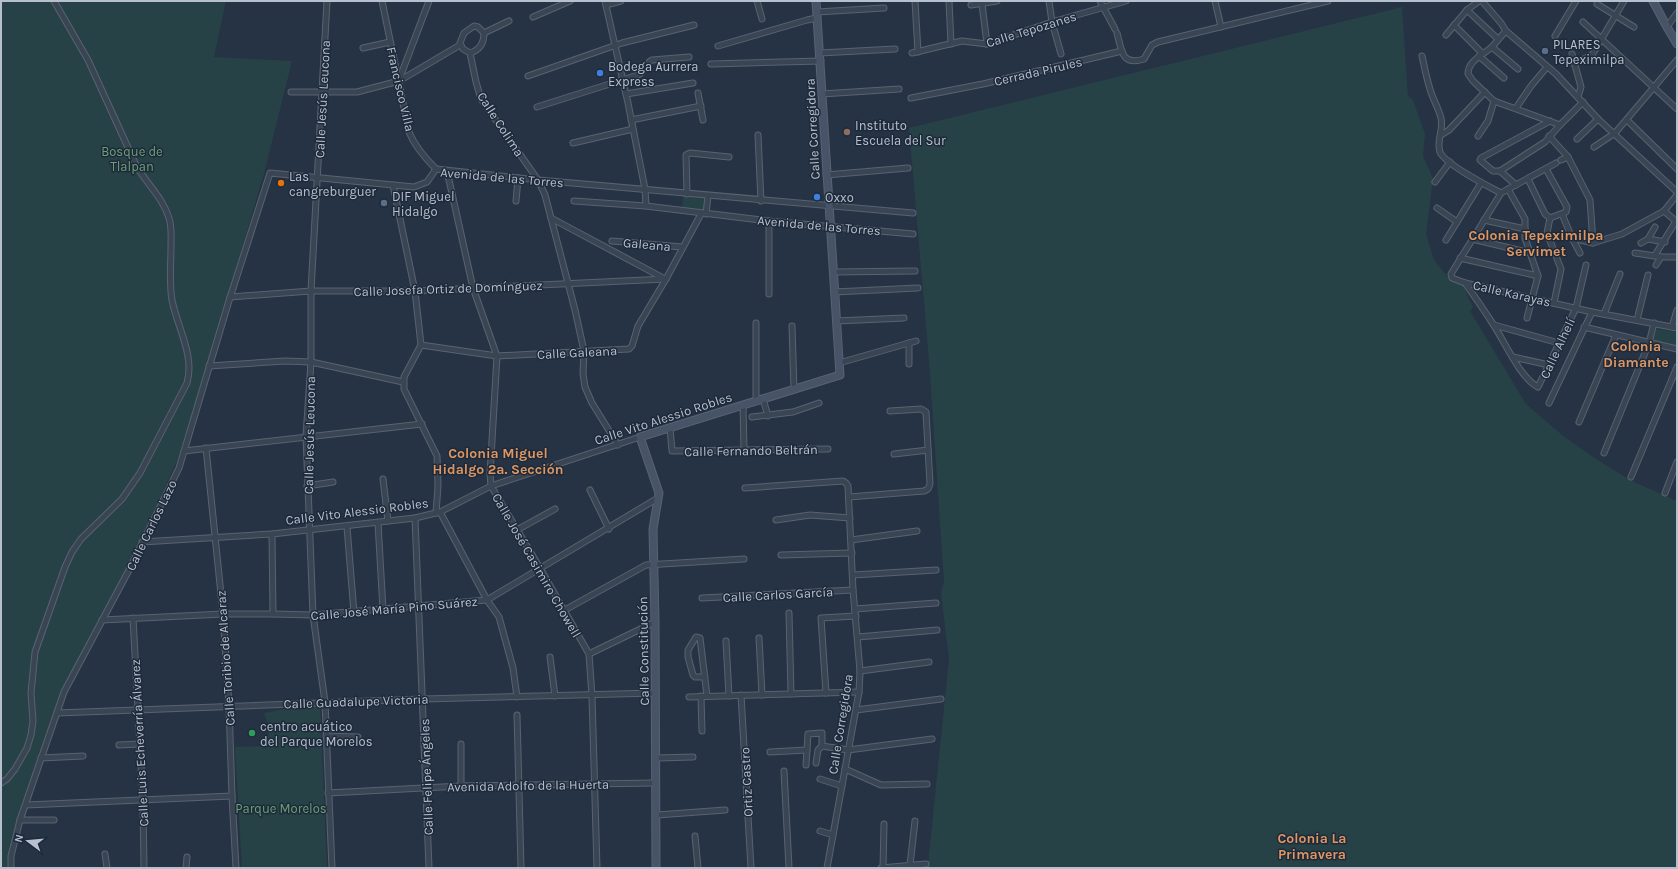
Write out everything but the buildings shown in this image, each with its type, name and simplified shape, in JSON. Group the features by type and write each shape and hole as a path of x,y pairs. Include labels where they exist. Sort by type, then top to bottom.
{"street":[{"path":"1,783 7,779 15,769 27,748 31,735 33,721 31,693 35,652 65,567 81,538 122,499 140,473 187,383 190,374 189,362 172,300 170,221 166,208 136,165 88,60 54,1"},
{"name":"Calle Jesús Leucona","path":"327,1 311,291 310,362 306,436 313,616 325,702 332,868"},
{"name":"Francisco Villa","path":"382,1 409,132 413,142 436,169"},
{"path":"399,81 429,1"},
{"path":"533,17 570,1"},
{"path":"621,1 605,3 626,94 645,189 646,206"},
{"path":"757,1 762,19"},
{"name":"Calle Corregidora","path":"816,1 839,363 843,375"},
{"path":"915,1 918,52"},
{"path":"949,1 951,44"},
{"path":"971,5 996,1"},
{"path":"1049,1 1052,22 1061,54"},
{"path":"1100,1 1116,31 1122,51 1127,60 1132,62 1144,59 1152,45 1158,42 1328,1"},
{"name":"Calle Tepozanes","path":"912,53 962,41 988,44 1052,22 1126,1"},
{"path":"1215,1 1221,27"},
{"path":"1298,1 1299,8"},
{"path":"1446,35 1467,10 1480,1 1501,23 1506,31 1547,67 1598,119 1615,133 1677,194 1664,211 1622,234 1593,243 1572,238"},
{"path":"1555,36 1576,1"},
{"path":"1574,64 1592,55 1624,1"},
{"path":"1653,1 1666,27 1677,44"},
{"path":"982,4 988,44"},
{"path":"1597,4 1634,27"},
{"path":"718,46 807,20 817,15 884,8"},
{"path":"1467,10 1498,39"},
{"path":"1666,27 1677,13"},
{"path":"484,33 509,21"},
{"path":"1583,22 1677,109"},
{"path":"528,76 615,45 694,25"},
{"path":"1454,25 1504,78"},
{"path":"291,92 357,92 399,81 460,45 462,36 470,28 478,27 484,33 484,40 479,48 470,53 463,49 460,45"},
{"path":"1506,31 1492,47 1480,54 1470,68 1468,74 1473,81 1494,101 1560,125"},
{"path":"363,48 390,42"},
{"path":"1492,47 1518,69"},
{"path":"711,64 820,57 895,49"},
{"name":"Cerrada Pirules","path":"911,98 983,84 1122,51"},
{"name":"Calle Colima","path":"470,53 481,99 538,180 551,218 569,283 584,351 583,374 585,387 592,403 618,445"},
{"path":"1572,54 1581,87 1578,97"},
{"path":"1422,56 1432,94 1441,118 1442,127 1440,151 1450,162 1481,183 1501,193"},
{"path":"537,107 640,74 648,62 652,60 689,57"},
{"path":"1594,147 1615,133 1677,60"},
{"path":"1516,108 1531,86 1547,67"},
{"path":"626,94 693,83"},
{"path":"822,94 899,89"},
{"path":"1441,135 1448,130 1485,92"},
{"path":"698,93 703,120"},
{"path":"1478,136 1488,121 1494,101"},
{"path":"1550,121 1481,158 1480,160 1493,171 1500,171 1545,142 1549,136 1583,102"},
{"path":"631,120 701,106"},
{"path":"1577,139 1598,119"},
{"path":"1627,120 1677,169"},
{"path":"573,143 633,129"},
{"path":"758,135 761,200"},
{"path":"1549,136 1568,157 1590,200 1593,243"},
{"path":"687,194 686,155 690,153 729,157"},
{"path":"1538,276 1460,258 1501,193 1558,161 1568,157"},
{"path":"1436,182 1450,162"},
{"path":"826,175 908,168"},
{"name":"Avenida de las Torres","path":"270,173 414,187 427,182 436,169 708,196 913,213"},
{"path":"1546,169 1567,207 1566,212 1550,218"},
{"name":"Calle José Casimiro Chowell","path":"447,171 473,288 497,356 490,474 491,486 589,654 592,696 597,868"},
{"path":"1500,171 1516,185"},
{"name":"Calle Carlos Lazo","path":"11,868 12,846 64,692 170,489 184,451 230,297 270,173"},
{"path":"516,201 518,178"},
{"path":"1528,179 1546,214 1550,218"},
{"path":"1446,240 1481,183"},
{"path":"394,185 415,291 420,344 403,382 406,394 437,456 438,513 498,617 512,668 517,697"},
{"path":"1508,189 1525,219 1525,238 1538,276 1527,318"},
{"path":"704,214 708,196"},
{"name":"Avenida de las Torres","path":"574,201 646,206 769,221 913,234"},
{"path":"1437,208 1457,222"},
{"path":"1655,256 1676,222 1664,211"},
{"name":"Calle Galeana","path":"420,344 497,356 629,349 632,346 638,326 666,279 682,247 704,214"},
{"path":"1562,214 1572,238 1580,252"},
{"path":"551,218 666,279"},
{"path":"1550,218 1547,233 1561,269 1554,303"},
{"path":"1484,220 1525,229"},
{"path":"769,221 769,294"},
{"path":"1641,243 1648,239 1655,227"},
{"path":"1472,239 1531,253"},
{"path":"1648,239 1665,242"},
{"name":"Galeana","path":"612,241 682,247"},
{"path":"1635,253 1661,257 1677,257"},
{"path":"1656,265 1661,257"},
{"name":"Calle Karayas","path":"1460,258 1451,274 1452,278 1465,283 1592,312 1675,328"},
{"name":"Calle Alhelí","path":"1513,357 1532,384 1538,387 1576,308 1586,265"},
{"path":"833,272 915,271"},
{"path":"1604,314 1620,274"},
{"path":"1637,320 1648,275"},
{"name":"Calle Josefa Ortiz de Domínguez","path":"230,297 311,291 415,291 666,279"},
{"path":"1465,283 1494,325 1513,357 1549,365"},
{"path":"834,292 918,288"},
{"path":"1675,328 1677,310"},
{"path":"1549,403 1592,312"},
{"path":"836,321 904,318"},
{"path":"756,323 756,401"},
{"path":"1604,453 1649,343 1654,323"},
{"path":"1494,325 1559,343"},
{"path":"792,326 794,390"},
{"path":"1584,327 1677,349"},
{"path":"1578,422 1616,335"},
{"path":"839,363 916,341"},
{"path":"909,343 909,364"},
{"path":"209,366 285,361 310,362 403,382"},
{"path":"1631,477 1677,367"},
{"name":"Calle Vito Alessio Robles","path":"142,542 272,534 347,527 415,518 438,513 491,486 640,437 843,375"},
{"path":"763,399 768,416"},
{"path":"752,417 794,412 819,403"},
{"path":"743,405 744,450"},
{"path":"849,497 924,491 928,489 930,484 926,412 921,410 890,411"},
{"path":"184,451 422,424"},
{"name":"Calle Fernando Beltrán","path":"670,428 672,451 828,449"},
{"name":"Calle Constitución","path":"640,437 659,493 653,529 657,758 656,868"},
{"name":"Calle Toribio de Alcaraz","path":"206,448 223,614 229,705 236,868"},
{"path":"894,454 928,450"},
{"path":"1665,493 1677,462"},
{"path":"383,479 388,521"},
{"name":"Calle Corregidora","path":"745,488 843,481 848,486 853,590 860,671 859,692 827,868"},
{"path":"307,486 333,482"},
{"path":"590,490 608,529"},
{"name":"Calle José María Pino Suárez","path":"102,620 223,614 313,616 383,610 419,605 487,600 659,498"},
{"path":"518,530 554,509"},
{"path":"776,520 810,515 850,518"},
{"name":"Calle Felipe Ángeles","path":"415,518 429,868"},
{"path":"378,523 383,610"},
{"path":"347,527 354,612"},
{"path":"851,540 917,531"},
{"path":"272,534 274,614"},
{"path":"781,555 852,553"},
{"path":"563,611 644,566 654,564 744,559"},
{"path":"853,575 936,570"},
{"name":"Calle Carlos García","path":"702,598 853,590"},
{"path":"855,609 936,603"},
{"path":"789,613 791,694"},
{"path":"826,693 821,618 856,616"},
{"name":"Calle Luis Echeverría Álvarez","path":"133,618 143,801 144,868"},
{"path":"589,654 655,622"},
{"path":"858,637 937,630"},
{"path":"705,677 696,677 693,675 688,658 688,650 696,637 700,638 705,677 707,696"},
{"path":"759,638 762,694"},
{"path":"726,641 729,696"},
{"path":"550,657 555,696"},
{"path":"860,671 929,662"},
{"path":"689,697 859,692"},
{"name":"Calle Guadalupe Victoria","path":"57,713 423,698 592,696 656,693"},
{"name":"Ortiz Castro","path":"741,695 751,868"},
{"path":"701,696 702,731"},
{"path":"856,710 941,699"},
{"path":"517,715 521,868"},
{"path":"806,765 808,734 822,733 822,746 818,750 816,763"},
{"path":"326,736 358,737"},
{"path":"822,746 848,750 932,739"},
{"path":"119,745 140,744"},
{"path":"461,744 461,786"},
{"path":"770,752 807,750"},
{"path":"41,758 83,756"},
{"path":"657,758 693,757"},
{"path":"845,769 881,785 927,784"},
{"path":"784,771 789,868"},
{"path":"820,779 842,786"},
{"name":"Avenida Adolfo de la Huerta","path":"328,792 461,786 656,783"},
{"path":"26,805 232,796"},
{"path":"657,815 725,810"},
{"path":"20,820 54,820"},
{"path":"910,865 915,821"},
{"path":"884,824 882,868 926,864"},
{"path":"820,831 833,835"},
{"path":"695,836 698,868"},
{"path":"106,854 106,868"},
{"path":"186,857 186,868"}],"green space":[{"name":"Bosque de Tlalpan","path":"1,1 226,1 214,57 292,61 265,170 202,384 177,461 138,545 63,692 13,835 10,868 1,868"},
{"path":"1402,7 1408,96 1413,100 1425,134 1423,156 1433,178 1426,234 1434,260 1447,276 1462,284 1473,307 1470,311 1526,404 1562,435 1596,459 1632,481 1677,501 1677,868 910,868 928,865 949,659 941,593 944,582 929,360 909,128"},
{"path":"683,195 706,197 704,211 682,209"},
{"path":"1656,329 1677,332 1677,347 1653,343"},
{"name":"Parque Morelos","path":"320,702 327,868 242,868 235,747 267,746 269,727 264,713"}],"place":[{"name":"PILARES Tepeximilpa","path":"1545,51"},
{"name":"Bodega Aurrera Express","path":"600,73"},
{"name":"Instituto Escuela del Sur","path":"847,132"},
{"name":"Las cangreburguer","path":"281,183"},
{"name":"Oxxo","path":"817,197"},
{"name":"DIF Miguel Hidalgo","path":"384,203"},
{"name":"centro acuático del Parque Morelos","path":"252,733"}],"district":[{"name":"Colonia Tepeximilpa Servimet","path":"1536,244"},
{"name":"Colonia Diamante","path":"1636,354"},
{"name":"Colonia Miguel Hidalgo 2a. Sección","path":"498,462"},
{"name":"Colonia La Primavera","path":"1312,846"}]}
